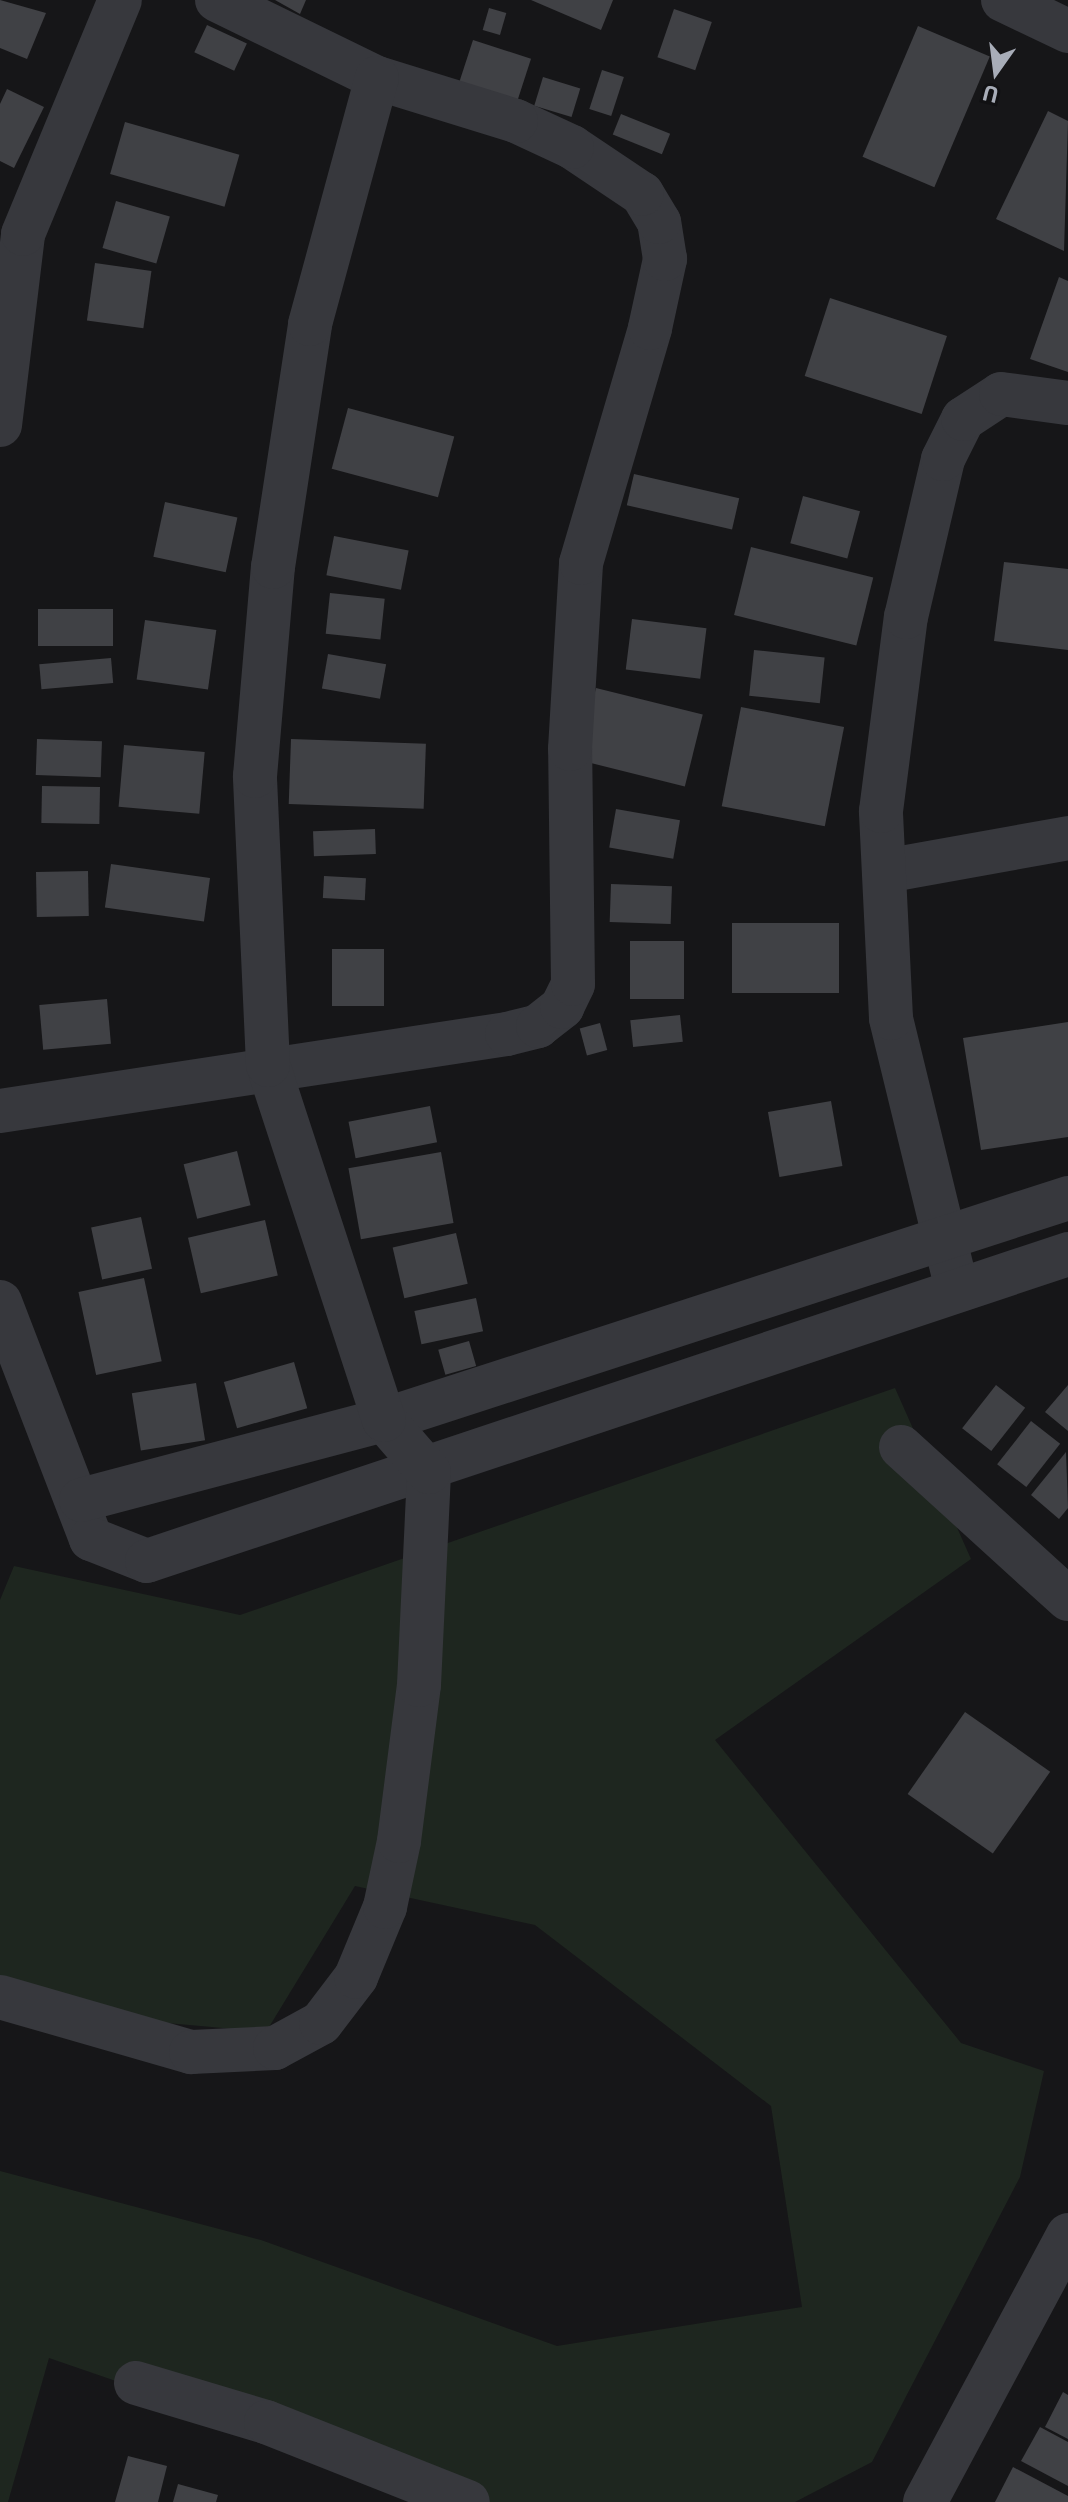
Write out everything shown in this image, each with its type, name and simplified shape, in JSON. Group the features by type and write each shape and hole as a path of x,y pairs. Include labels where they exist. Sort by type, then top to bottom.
{"street":[{"path":"0,425 12,229 120,0"},
{"path":"0,1111 268,1065 507,1034 538,1026 562,1007 575,954 570,749 581,563 665,259 659,222 642,194 572,147 516,121 377,78 217,0"},
{"path":"1003,0 1068,31"},
{"path":"0,1997 191,2052 275,2048 321,2023 356,1977 385,1907 399,1841 419,1685 429,1472 384,1420 268,1065 255,776 273,567 310,324 377,78"},
{"path":"957,1295 891,1018 881,811 906,617 943,459 963,419 1001,394 1068,403"},
{"path":"885,871 1068,838"},
{"path":"81,1500 384,1420 947,1243 1068,1198"},
{"path":"0,1302 81,1500 91,1539 147,1561 429,1472 957,1295 1068,1254"},
{"path":"901,1447 1068,1599"},
{"path":"925,2502 1068,2235"},
{"path":"136,2383 266,2422 468,2502"}],"shaded area":[{"path":"895,1388 971,1559 715,1740 961,2043 1044,2071 1020,2177 872,2462 795,2502 487,2502 453,2497 49,2358 8,2502 0,2502 0,2171 261,2240 557,2346 802,2307 771,2106 535,1925 355,1886 266,2032 0,2008 0,1600 14,1566 240,1615"}],"building":[{"path":"0,0 46,13 27,59 0,48"},
{"path":"275,0 306,0 300,14"},
{"path":"531,0 613,0 601,30"},
{"path":"489,8 506,13 500,35 483,30"},
{"path":"674,9 712,22 695,70 657,57"},
{"path":"207,25 247,44 234,71 194,52"},
{"path":"918,26 990,56 934,187 863,157"},
{"path":"473,40 531,59 517,101 459,82"},
{"path":"602,70 624,77 611,116 589,109"},
{"path":"543,77 580,88 572,117 534,106"},
{"path":"7,89 44,107 14,168 0,161 0,104"},
{"path":"1048,111 1068,121 1064,251 996,219"},
{"path":"621,114 670,134 662,154 613,134"},
{"path":"125,122 239,155 225,207 110,174"},
{"path":"116,201 170,216 156,264 102,248"},
{"path":"95,263 151,271 143,328 87,320"},
{"path":"1059,277 1068,281 1068,372 1030,359"},
{"path":"830,298 947,336 922,414 805,376"},
{"path":"348,408 454,436 438,497 332,469"},
{"path":"634,474 739,498 732,529 627,505"},
{"path":"803,496 860,511 847,559 790,543"},
{"path":"165,502 237,517 226,572 153,557"},
{"path":"334,536 409,551 401,590 326,575"},
{"path":"751,547 873,577 856,645 734,615"},
{"path":"1004,562 1068,569 1068,650 994,641"},
{"path":"330,593 385,599 380,640 326,634"},
{"path":"38,609 113,609 113,646 38,646"},
{"path":"632,619 706,628 700,679 626,670"},
{"path":"145,620 216,630 208,689 137,679"},
{"path":"754,650 825,657 820,703 749,696"},
{"path":"328,654 386,664 380,699 322,688"},
{"path":"111,658 113,683 41,689 39,664"},
{"path":"596,688 703,715 685,786 578,760"},
{"path":"741,707 844,727 825,826 722,806"},
{"path":"37,739 102,741 101,777 36,775"},
{"path":"291,739 426,744 424,809 289,804"},
{"path":"124,745 205,752 199,814 119,807"},
{"path":"42,786 100,787 99,824 41,823"},
{"path":"616,809 680,820 673,859 609,847"},
{"path":"375,829 376,854 314,856 313,831"},
{"path":"111,864 210,878 204,921 105,908"},
{"path":"88,871 89,916 37,917 36,872"},
{"path":"324,876 366,878 365,900 323,898"},
{"path":"611,884 672,886 671,924 610,922"},
{"path":"732,923 839,923 839,993 732,993"},
{"path":"630,941 684,941 684,999 630,999"},
{"path":"332,949 384,949 384,1006 332,1006"},
{"path":"107,999 111,1044 43,1050 39,1005"},
{"path":"680,1015 683,1042 633,1047 630,1020"},
{"path":"1068,1022 1068,1137 981,1150 963,1038"},
{"path":"600,1023 607,1050 587,1055 580,1028"},
{"path":"831,1101 842,1166 779,1177 768,1112"},
{"path":"430,1106 437,1142 356,1158 349,1122"},
{"path":"237,1151 251,1205 197,1219 184,1164"},
{"path":"441,1152 454,1223 361,1239 348,1168"},
{"path":"141,1217 152,1269 102,1279 91,1228"},
{"path":"265,1220 278,1276 201,1293 188,1238"},
{"path":"456,1233 468,1284 404,1298 393,1248"},
{"path":"144,1278 162,1361 96,1375 78,1292"},
{"path":"476,1298 483,1331 421,1344 414,1311"},
{"path":"469,1341 476,1366 445,1375 438,1350"},
{"path":"294,1362 307,1408 237,1428 224,1382"},
{"path":"196,1383 205,1440 141,1450 132,1393"},
{"path":"996,1385 1025,1408 991,1451 962,1428"},
{"path":"1068,1385 1068,1431 1045,1412"},
{"path":"1031,1421 1060,1444 1026,1487 997,1464"},
{"path":"1066,1452 1068,1508 1059,1519 1031,1495"},
{"path":"965,1712 1050,1772 993,1854 908,1794"},
{"path":"1063,2392 1068,2395 1068,2439 1045,2427"},
{"path":"1040,2427 1068,2442 1068,2486 1021,2461"},
{"path":"128,2456 167,2466 158,2502 115,2502"},
{"path":"1013,2467 1068,2496 1068,2502 995,2502"},
{"path":"178,2484 218,2495 216,2502 173,2502"}]}
